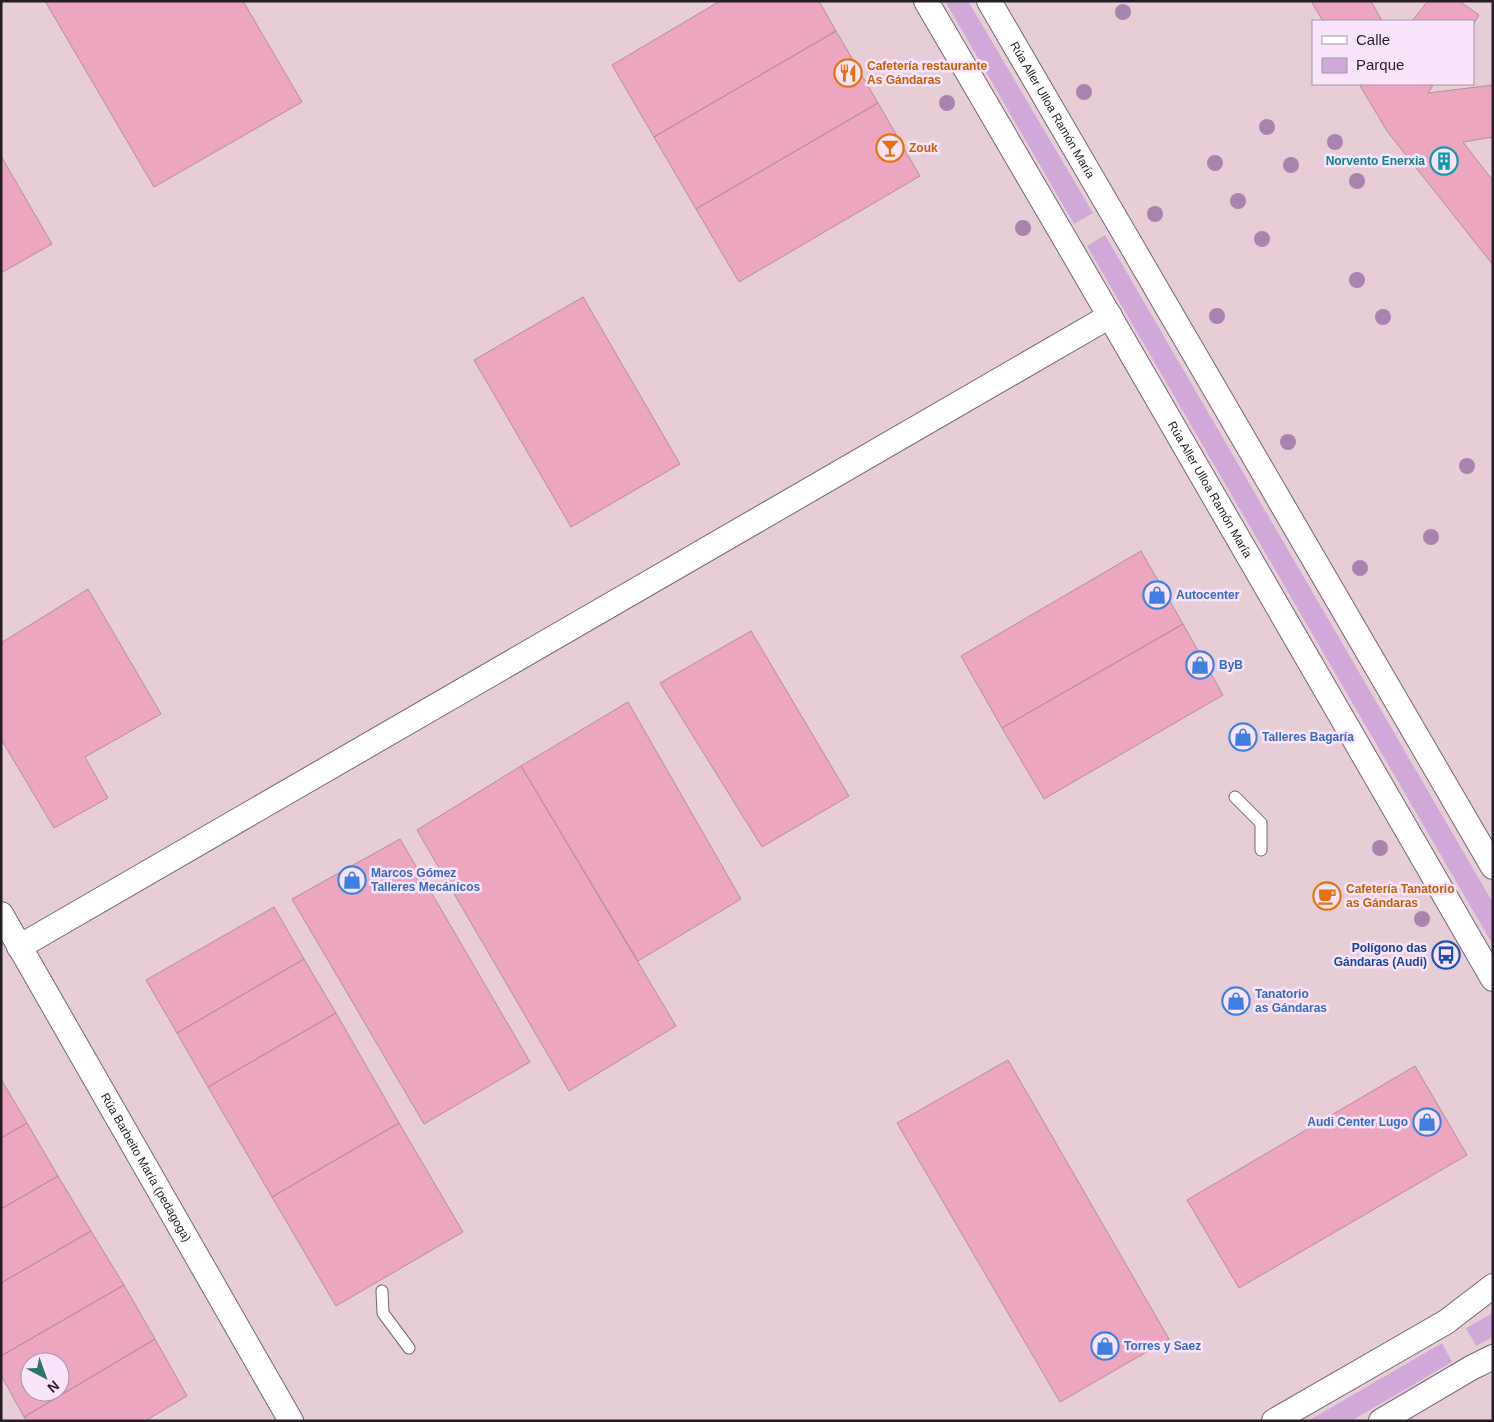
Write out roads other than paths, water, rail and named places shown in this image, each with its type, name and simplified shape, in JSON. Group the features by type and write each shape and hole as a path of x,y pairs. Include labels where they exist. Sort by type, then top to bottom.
{"street":[{"name":"Rúa Aller Ulloa Ramón María","path":"926,1 1493,979"},
{"name":"Rúa Aller Ulloa Ramón María","path":"989,1 1493,867"},
{"path":"19,947 1110,316"},
{"name":"Rúa Barbeito María (pedagoga)","path":"1,914 292,1421"},
{"path":"1274,1421 1446,1322 1493,1286"},
{"path":"1380,1421 1493,1357"}],"lane":[{"path":"1235,797 1261,823 1261,850"},
{"path":"382,1290 383,1313 409,1348"}],"place":[{"name":"Cafetería restaurante As Gándaras","path":"848,73"},
{"name":"Zouk","path":"890,148"},
{"name":"Norvento Enerxia","path":"1444,161"},
{"name":"Autocenter","path":"1157,595"},
{"name":"ByB","path":"1200,665"},
{"name":"Talleres Bagaría","path":"1243,737"},
{"name":"Marcos Gómez Talleres Mecánicos","path":"352,880"},
{"name":"Cafetería Tanatorio as Gándaras","path":"1327,896"},
{"name":"Polígono das Gándaras (Audi)","path":"1446,955"},
{"name":"Tanatorio as Gándaras","path":"1236,1001"},
{"name":"Audi Center Lugo","path":"1427,1122"},
{"name":"Torres y Saez","path":"1105,1346"}]}
